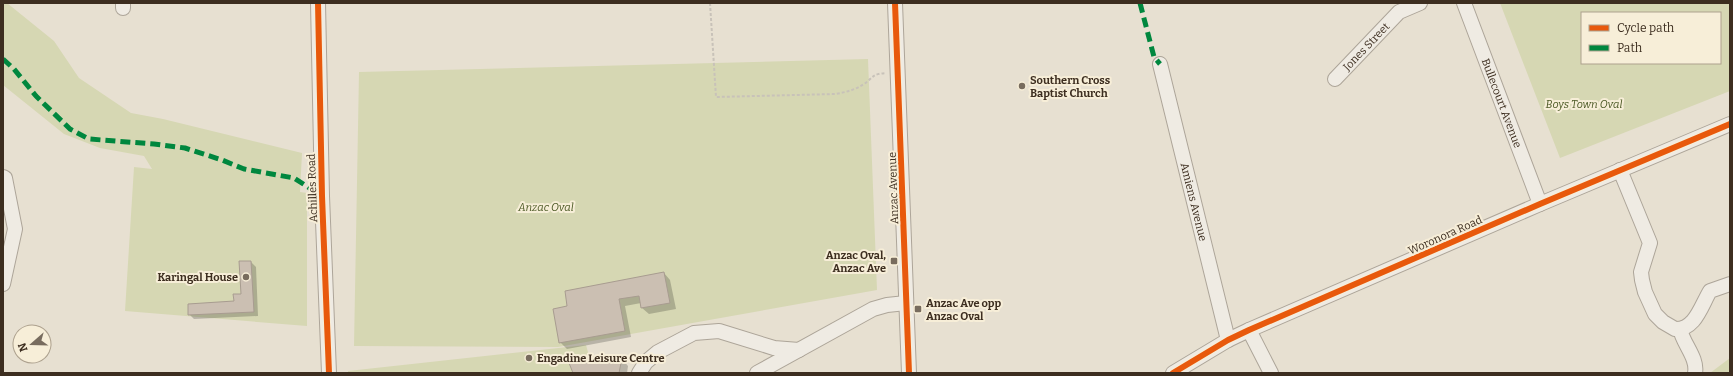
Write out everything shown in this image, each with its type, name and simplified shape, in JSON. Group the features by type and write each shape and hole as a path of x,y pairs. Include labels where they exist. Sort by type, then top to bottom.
{"street":[{"name":"Achilles Road","path":"318,3 322,196 329,373"},
{"name":"Jones Street","path":"1334,79 1399,12 1420,3"},
{"name":"Bullecourt Avenue","path":"1464,3 1540,204"},
{"name":"Anzac Avenue","path":"899,4 898,72 909,373"},
{"name":"Amiens Avenue","path":"1160,64 1228,340"},
{"name":"Woronora Road","path":"1173,373 1228,340 1249,330 1540,204 1730,124"},
{"path":"1620,170 1650,243 1642,272 1642,280 1650,305 1655,314 1663,322 1675,329 1680,329 1692,322 1710,291 1730,284"},
{"path":"3,177 5,178 15,229 3,284"},
{"path":"757,373 873,309 887,305 906,303"},
{"path":"1680,329 1682,338 1694,361 1696,373"},
{"path":"1249,330 1271,373"},
{"path":"640,373 646,362 658,352 694,333 719,331 774,348 799,350"}],"path":[{"path":"710,3 716,97 836,94 851,91 864,84 876,73 898,72"}],"green space":[{"path":"3,3 7,3 54,41 79,78 131,113 163,119 302,153 300,192 307,193 307,326 125,311 134,167 152,169 144,156 100,148 64,134 3,85"},
{"name":"Boys Town Oval","path":"1500,3 1730,3 1730,91 1560,158"},
{"name":"Anzac Oval","path":"868,59 877,290 558,347 354,346 359,72"},
{"name":"Engadine Leisure Centre","path":"586,345 594,373 348,373 348,371"},
{"path":"1730,358 1730,373 1710,373"}],"building":[{"name":"Karingal House","path":"239,261 251,261 254,312 188,315 188,304 234,301 233,294 241,294"},
{"path":"664,272 670,303 641,308 639,296 619,299 625,331 559,343 553,309 567,306 565,291"},
{"path":"595,356 622,358 619,373 573,373 569,363"}],"marked path":[{"path":"1140,3 1154,57 1160,64"},
{"path":"3,59 14,69 36,96 70,129 89,139 185,148 244,169 294,178 322,196"}],"cycle path":[{"path":"318,3 322,196 329,373"},
{"path":"895,3 909,373"},
{"path":"1173,373 1228,340 1249,330 1540,204 1730,124"}],"place":[{"name":"Southern Cross Baptist Church","path":"1022,86"},
{"name":"Anzac Oval, Anzac Ave","path":"894,261"},
{"name":"Karingal House","path":"246,277"},
{"name":"Anzac Ave opp Anzac Oval","path":"918,309"},
{"name":"Engadine Leisure Centre","path":"529,358"}]}
